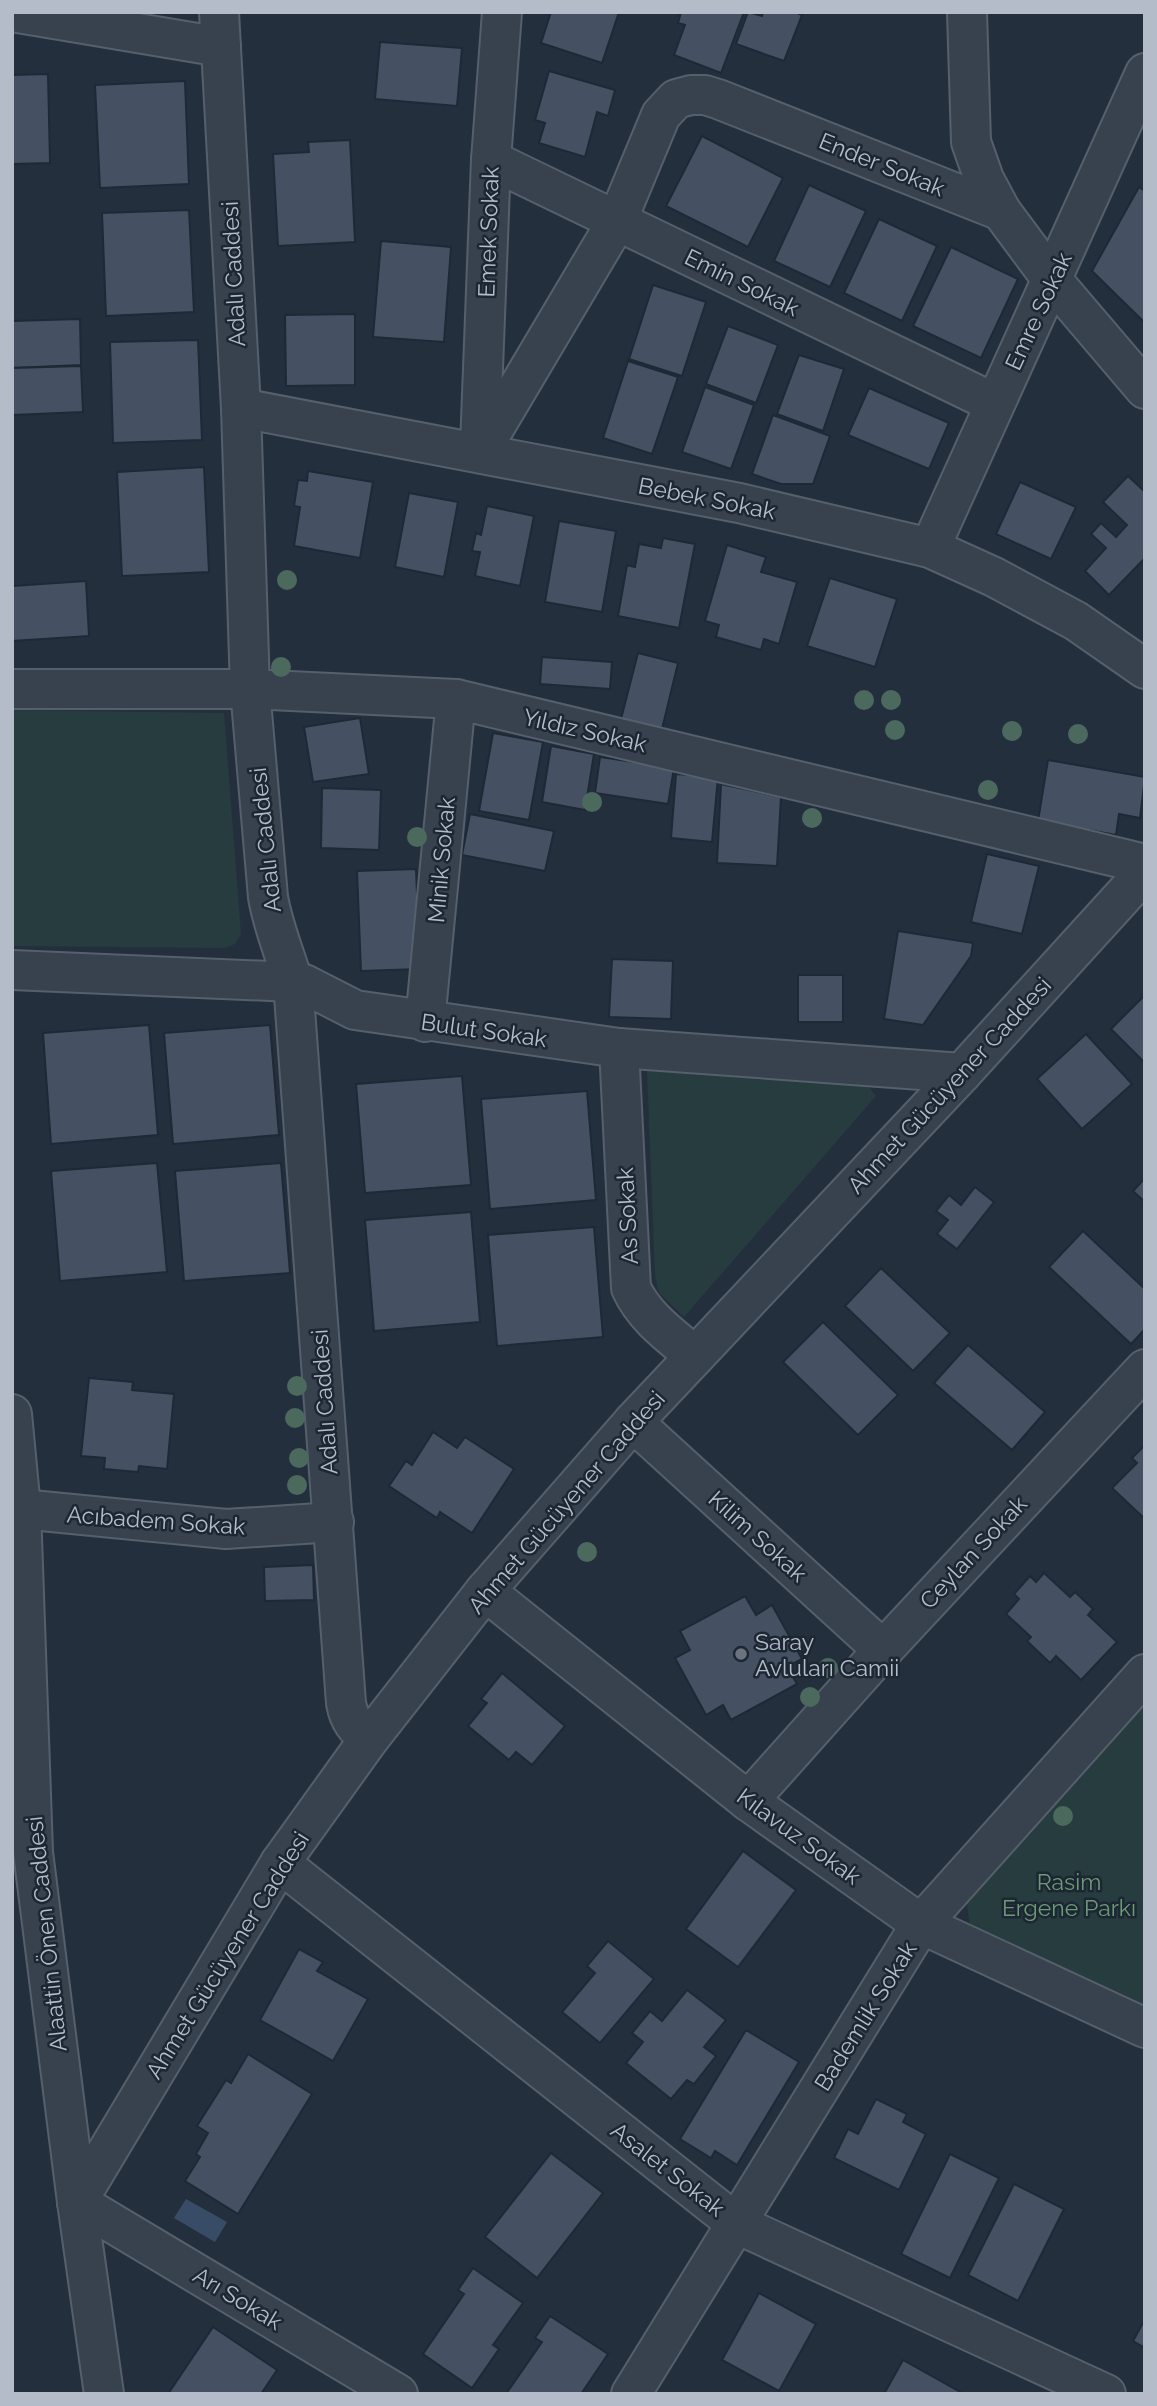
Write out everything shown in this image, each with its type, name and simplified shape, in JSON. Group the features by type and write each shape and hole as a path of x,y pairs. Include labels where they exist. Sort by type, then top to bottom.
{"street":[{"path":"12,12 220,30"},
{"name":"Emek Sokak","path":"480,452 491,160 502,12"},
{"path":"967,12 971,142 980,168 1001,211 1052,281 1145,388"},
{"name":"Adalı Caddesi","path":"220,30 240,408 250,689 268,897 275,931 293,982 348,1716 355,1727 369,1739"},
{"name":"Emre Sokak","path":"930,548 1145,74"},
{"name":"Ender Sokak","path":"480,452 617,221 661,115 676,99 705,95 718,99 1001,211"},
{"name":"Emin Sokak","path":"491,160 994,403"},
{"name":"Bebek Sokak","path":"240,408 739,503 930,548 994,577 1076,621 1145,669"},
{"name":"Yıldız Sokak","path":"12,689 250,689 456,699 1145,864"},
{"name":"Minik Sokak","path":"425,1022 456,699"},
{"name":"Ahmet Gücüyener Caddesi","path":"77,2202 280,1863 369,1739 485,1591 633,1422 962,1073 1145,872"},
{"name":"Bulut Sokak","path":"12,970 293,982 304,984 355,1010 425,1022 619,1048 962,1073"},
{"name":"As Sokak","path":"619,1048 631,1289 648,1315 695,1356"},
{"name":"Ceylan Sokak","path":"748,1801 883,1650 1145,1369"},
{"name":"Alaattin Önen Caddesi","path":"12,1415 21,1509 33,1852 104,2394"},
{"name":"Kilim Sokak","path":"633,1422 883,1650"},
{"name":"Acıbadem Sokak","path":"21,1509 226,1529 334,1522"},
{"name":"Kılavuz Sokak","path":"485,1591 748,1801 921,1924 1145,2028"},
{"name":"Bademlik Sokak","path":"631,2394 921,1924 1145,1674"},
{"name":"Asalet Sokak","path":"280,1863 737,2224 1106,2394"},
{"name":"Arı Sokak","path":"77,2202 398,2394"}],"green space":[{"path":"12,710 224,713 241,934 235,944 225,948 12,946"},
{"path":"647,1071 865,1082 876,1096 684,1317 659,1293 655,1276"},
{"name":"Rasim Ergene Parkı","path":"1145,1698 1145,2009 971,1935 966,1897"}],"water":[{"path":"186,2199 227,2222 215,2242 174,2218"}],"building":[{"path":"551,12 619,12 602,63 541,43"},
{"path":"681,12 744,12 721,73 674,55 685,25 678,23"},
{"path":"748,12 762,16 763,12 795,12 802,15 784,61 736,44"},
{"path":"380,42 462,48 457,106 375,99"},
{"path":"549,71 615,90 608,116 597,112 585,157 539,143 545,123 535,120"},
{"path":"48,74 50,163 12,164 12,75"},
{"path":"185,81 189,184 100,188 95,85"},
{"path":"702,136 783,178 748,247 666,206"},
{"path":"350,140 355,242 278,246 273,154 309,152 308,142"},
{"path":"809,185 866,211 830,287 774,261"},
{"path":"1139,187 1145,191 1145,323 1092,271"},
{"path":"189,210 194,312 106,316 102,213"},
{"path":"879,219 937,246 902,321 844,293"},
{"path":"381,241 451,247 444,342 373,337"},
{"path":"951,247 1018,279 981,358 913,326"},
{"path":"653,285 706,302 682,376 629,359"},
{"path":"355,314 355,385 286,386 285,315"},
{"path":"80,319 81,365 12,368 12,321"},
{"path":"728,326 778,345 756,403 706,384"},
{"path":"198,340 202,440 113,443 110,342"},
{"path":"799,355 844,369 823,431 777,414"},
{"path":"628,361 678,377 652,454 603,438"},
{"path":"81,366 83,412 12,415 12,368"},
{"path":"705,387 754,405 731,469 682,452"},
{"path":"869,388 949,423 929,469 848,435"},
{"path":"773,415 830,436 813,484 781,484 752,474"},
{"path":"204,467 209,572 122,576 117,472"},
{"path":"308,471 373,482 360,558 294,546 300,507 294,506 298,480 307,481"},
{"path":"1128,476 1145,492 1145,558 1109,595 1085,571 1106,548 1091,534 1101,523 1116,537 1127,525 1103,502"},
{"path":"1020,482 1076,507 1051,559 996,534"},
{"path":"409,493 458,502 444,577 395,567"},
{"path":"487,506 534,516 520,586 475,576 480,552 472,551 476,533 481,535"},
{"path":"559,521 616,531 602,612 545,602"},
{"path":"663,538 695,544 679,628 618,616 627,565 635,567 639,544 661,548"},
{"path":"727,545 766,557 761,572 797,582 779,644 764,639 761,650 716,637 719,625 705,621"},
{"path":"830,578 897,599 875,667 807,646"},
{"path":"86,581 89,636 12,641 12,586"},
{"path":"638,653 678,663 662,729 621,719"},
{"path":"542,657 612,662 610,689 540,684"},
{"path":"360,718 369,774 313,782 304,727"},
{"path":"493,733 543,742 529,820 479,811"},
{"path":"551,746 594,754 585,810 542,802"},
{"path":"600,757 674,768 668,804 595,793"},
{"path":"1048,760 1145,777 1140,818 1119,814 1116,835 1038,821"},
{"path":"676,774 718,777 712,842 671,838"},
{"path":"721,784 781,797 777,866 717,863"},
{"path":"322,788 381,790 379,850 321,848"},
{"path":"470,814 554,831 545,871 462,855"},
{"path":"987,854 1039,866 1022,934 971,922"},
{"path":"416,869 420,969 361,971 357,871"},
{"path":"898,931 973,943 971,956 923,1025 884,1019"},
{"path":"612,959 673,961 671,1019 609,1017"},
{"path":"798,975 843,975 843,1022 798,1022"},
{"path":"1145,995 1145,1063 1111,1029"},
{"path":"149,1025 158,1135 51,1144 43,1033"},
{"path":"270,1025 279,1135 173,1144 164,1033"},
{"path":"1086,1034 1132,1084 1082,1129 1037,1079"},
{"path":"462,1076 471,1185 365,1193 356,1084"},
{"path":"587,1091 596,1200 490,1209 481,1099"},
{"path":"157,1163 167,1272 60,1281 51,1171"},
{"path":"281,1163 290,1273 184,1281 175,1171"},
{"path":"1145,1178 1145,1202 1133,1191"},
{"path":"975,1187 994,1202 957,1249 937,1234 948,1220 936,1211 949,1195 961,1205"},
{"path":"471,1212 480,1322 374,1331 365,1220"},
{"path":"594,1227 603,1337 497,1346 488,1235"},
{"path":"1083,1231 1145,1289 1145,1329 1131,1344 1049,1267"},
{"path":"881,1268 950,1333 913,1371 845,1306"},
{"path":"823,1322 898,1395 858,1435 783,1362"},
{"path":"968,1345 1045,1412 1012,1450 934,1383"},
{"path":"89,1378 133,1382 132,1390 174,1394 167,1469 139,1466 138,1472 104,1469 105,1458 81,1456"},
{"path":"433,1432 457,1448 465,1437 514,1469 472,1533 440,1512 437,1518 389,1486 406,1461 412,1465"},
{"path":"1145,1445 1145,1519 1112,1488 1137,1463 1132,1458"},
{"path":"313,1565 314,1600 265,1601 264,1567"},
{"path":"1044,1573 1070,1597 1075,1592 1093,1609 1088,1615 1117,1642 1081,1680 1056,1656 1050,1663 1027,1641 1031,1637 1006,1614 1019,1599 1014,1594 1030,1576 1036,1582"},
{"name":"Saray Avluları Camii","path":"745,1596 756,1615 772,1605 802,1659 787,1667 797,1684 731,1720 723,1705 706,1715 675,1658 690,1650 680,1631"},
{"path":"502,1673 565,1726 532,1765 516,1752 509,1760 468,1726 487,1703 481,1699"},
{"path":"743,1851 796,1890 738,1967 686,1929"},
{"path":"608,1941 654,1979 600,2043 562,2012 595,1973 587,1966"},
{"path":"299,1949 323,1962 317,1971 368,1999 333,2061 260,2020"},
{"path":"687,1990 726,2020 704,2047 716,2056 694,2084 687,2080 671,2099 626,2063 643,2042 632,2033 650,2011 662,2021"},
{"path":"746,2030 799,2062 737,2165 715,2151 711,2158 680,2139"},
{"path":"248,2054 312,2094 238,2214 185,2181 200,2157 196,2154 208,2133 197,2126 226,2080 231,2083"},
{"path":"876,2099 907,2114 903,2122 926,2134 899,2190 834,2158 848,2129 858,2134"},
{"path":"551,2153 603,2193 537,2278 485,2237"},
{"path":"950,2154 999,2178 950,2278 901,2254"},
{"path":"1014,2184 1064,2209 1018,2301 968,2275"},
{"path":"473,2268 523,2303 493,2345 499,2349 472,2388 423,2354 464,2294 458,2290"},
{"path":"759,2293 816,2324 779,2391 722,2360"},
{"path":"550,2316 608,2354 581,2394 506,2394 542,2342 535,2338"},
{"path":"1145,2319 1145,2348 1133,2341"},
{"path":"213,2327 277,2370 261,2394 168,2394"},
{"path":"903,2360 962,2393 884,2394"}],"place":[{"name":"Saray Avluları Camii","path":"741,1654"}]}
